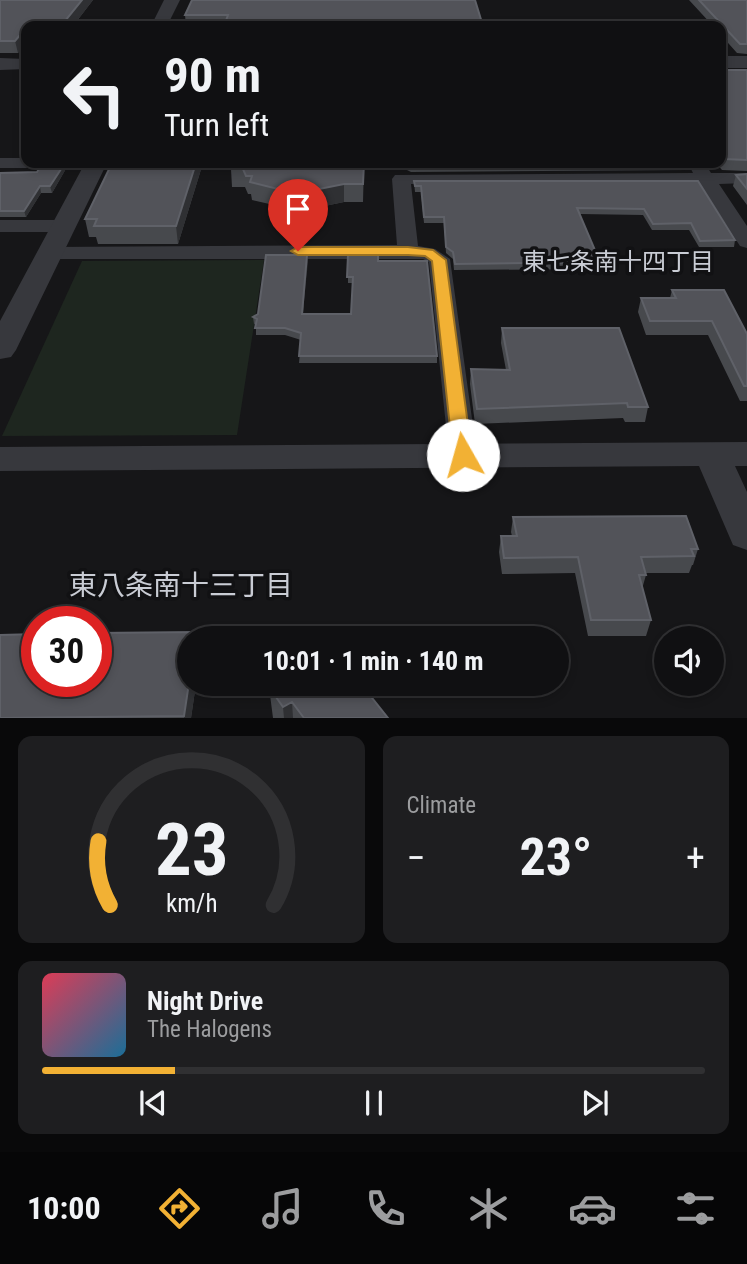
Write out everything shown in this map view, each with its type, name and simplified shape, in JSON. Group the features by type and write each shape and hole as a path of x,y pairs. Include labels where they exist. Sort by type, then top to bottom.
{"street":[{"path":"162,21 172,0"},
{"path":"726,62 747,62"},
{"path":"0,64 21,64"},
{"path":"0,163 21,163"},
{"path":"0,350 93,168"},
{"path":"408,251 401,179 610,171 701,171 747,178"},
{"path":"701,171 747,242"},
{"path":"0,226 64,226"},
{"path":"50,253 428,253 439,260 463,455"},
{"path":"0,459 729,454 747,536"}],"shaded area":[{"path":"264,260 237,435 2,436 82,261"}],"building":[{"path":"0,0 82,0 65,21 21,21 21,34 15,41 0,41"},
{"path":"192,0 475,0 481,21 226,21 228,15 185,15"},
{"path":"699,0 747,0 747,44 740,44 726,29 726,21 719,21"},
{"path":"726,70 747,70 747,160 726,159"},
{"path":"40,168 62,168 50,186 40,186 24,211 0,211 0,173 37,172"},
{"path":"110,168 194,168 176,226 94,226 97,219 85,219"},
{"path":"364,168 363,184 344,184 314,190 314,194 286,193 250,182 252,176 246,176 243,169 231,169"},
{"path":"747,174 747,189 736,175"},
{"path":"414,181 698,181 735,240 700,241 691,223 653,224 644,209 577,208 600,262 455,264 453,252 446,247 444,217 424,217 421,186 415,186"},
{"path":"266,255 307,255 302,314 351,314 353,277 347,277 348,255 378,255 378,261 427,261 437,356 299,356 301,333 285,328 255,328 257,319 253,317 258,314"},
{"path":"672,290 724,290 747,334 747,386 744,386 712,321 650,321 641,298 676,298"},
{"path":"502,328 619,328 648,407 628,407 627,403 477,409 471,369 510,370"},
{"path":"686,516 698,549 691,549 694,556 641,557 646,575 639,575 651,620 591,620 578,557 504,558 501,536 517,536 513,517"},
{"path":"177,632 177,696 187,696 184,716 0,718 0,635 21,634 21,697 112,697 112,633"},
{"path":"275,696 371,696 388,718 304,718 292,702 283,707"}],"district":[{"name":"東七条南十四丁目","path":"618,262"},
{"name":"東八条南十三丁目","path":"181,585"}],"route":[{"path":"298,251 408,251 428,253 439,260 463,455"}]}
